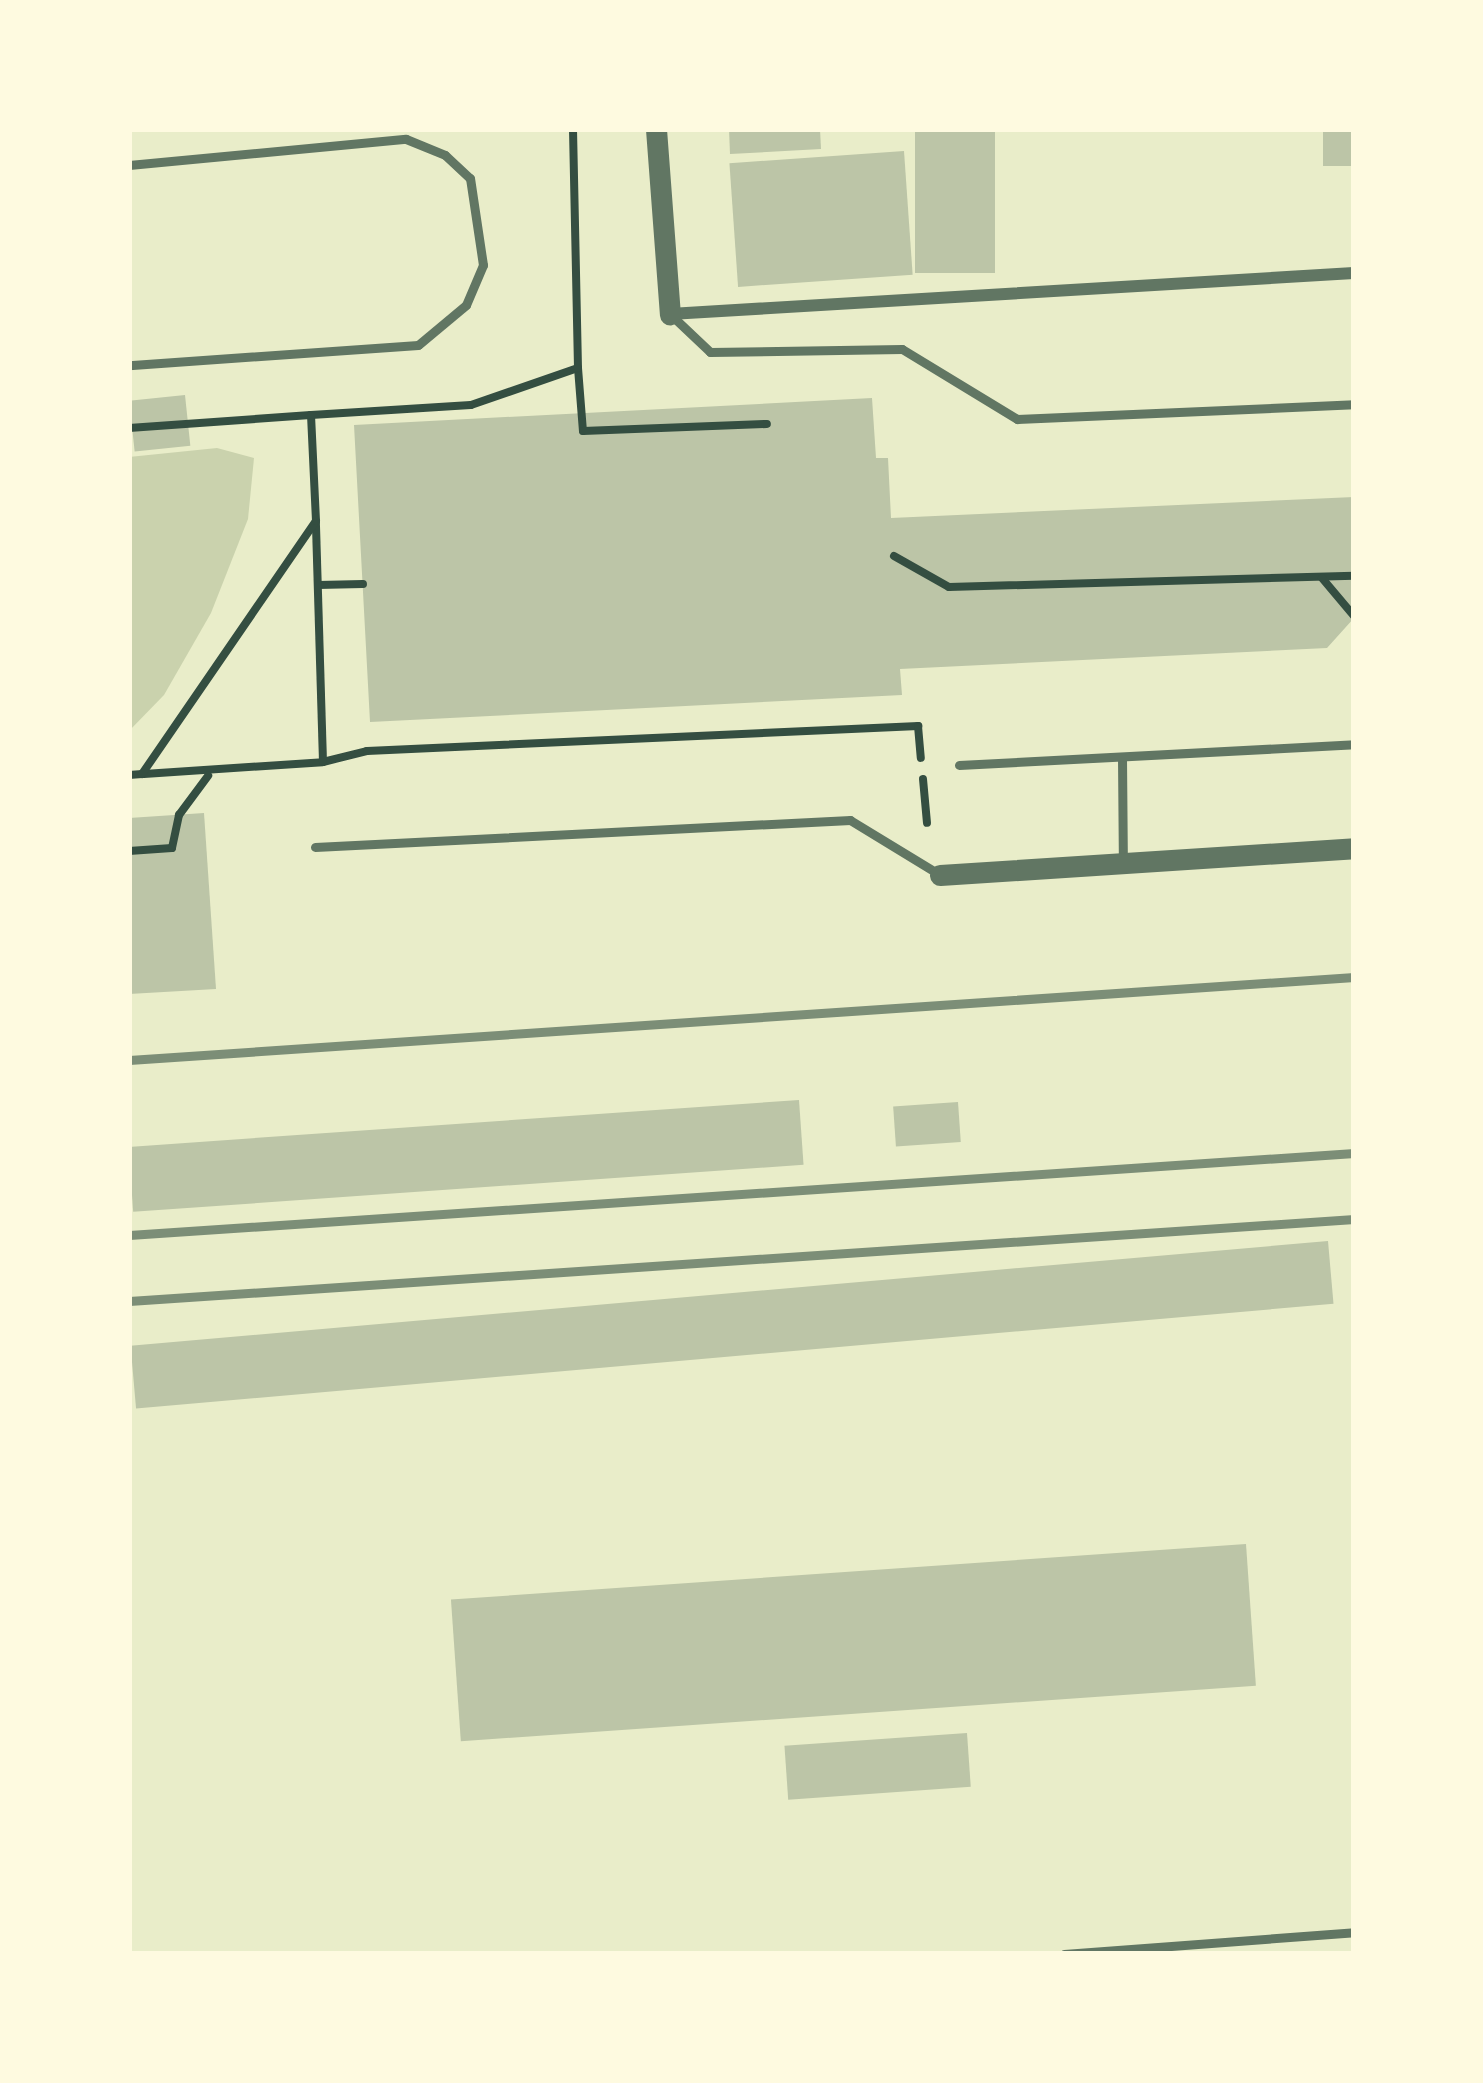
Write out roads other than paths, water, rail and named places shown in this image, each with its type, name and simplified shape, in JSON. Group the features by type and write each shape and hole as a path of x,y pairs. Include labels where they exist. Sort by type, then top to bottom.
{"street":[{"path":"656,129 670,314 1354,274"},
{"path":"940,875 1354,848"}],"lane":[{"path":"129,165 406,139 445,155 470,178 483,265 466,305 418,345 129,365"},
{"path":"670,314 710,352 902,349 1017,419 1354,404"},
{"path":"959,765 1354,744"},
{"path":"1122,758 1123,863"},
{"path":"315,847 850,820 940,875"},
{"path":"1064,1954 1354,1932"}],"railway":[{"path":"129,1060 1354,977"},
{"path":"129,1235 1354,1153"},
{"path":"129,1301 1354,1219"}]}
